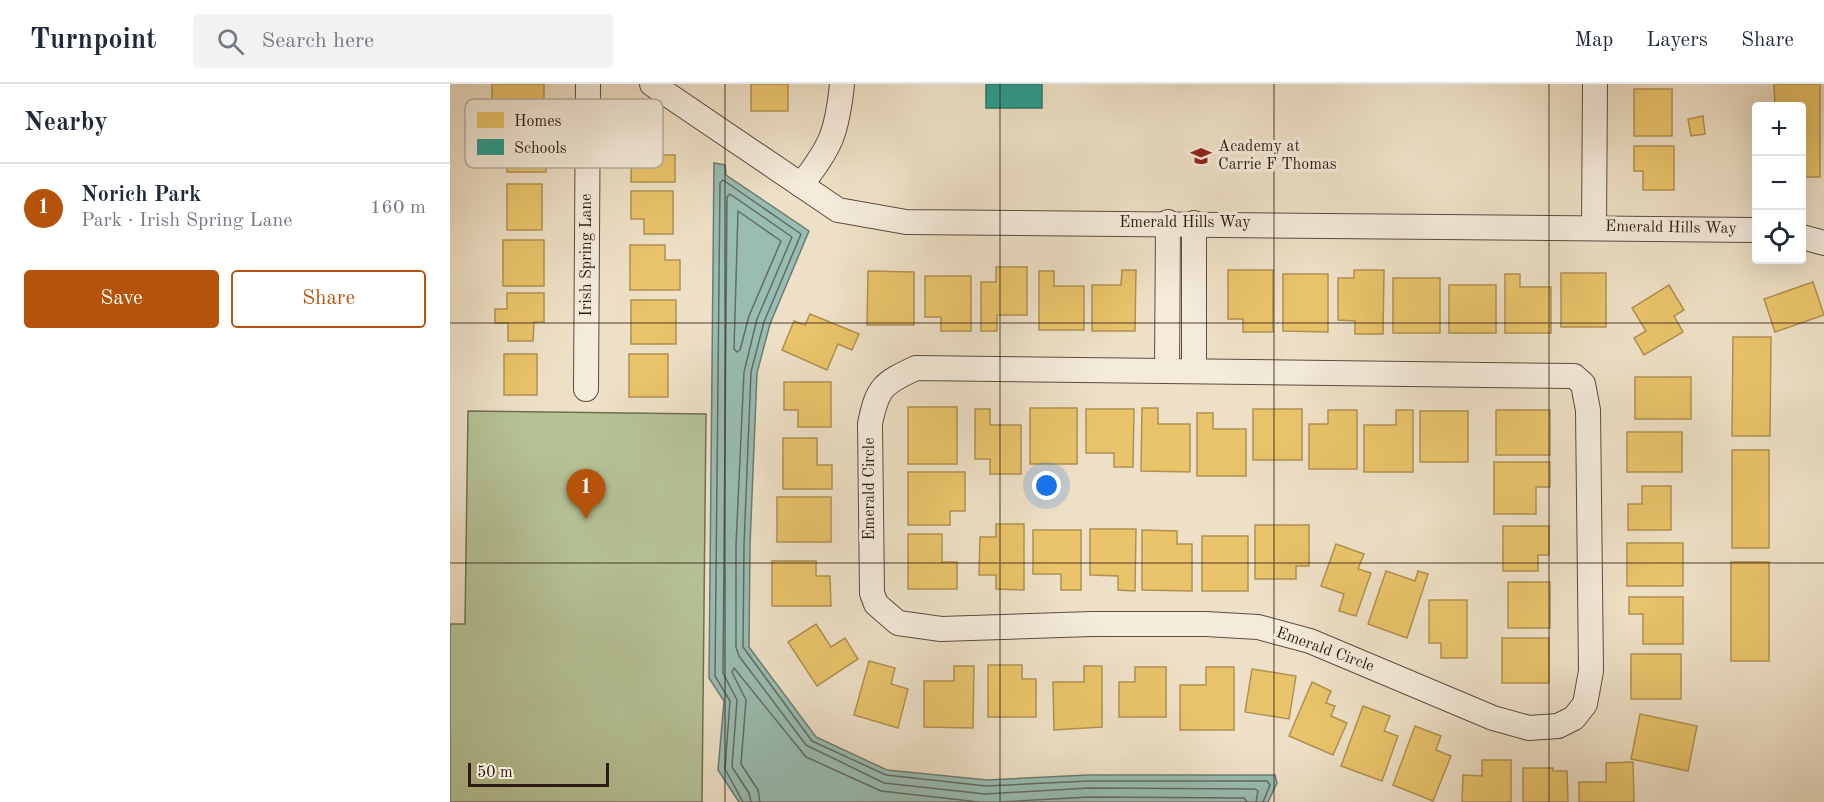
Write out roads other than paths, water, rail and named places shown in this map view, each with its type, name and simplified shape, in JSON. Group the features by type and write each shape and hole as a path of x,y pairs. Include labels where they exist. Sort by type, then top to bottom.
{"street":[{"name":"Irish Spring Lane","path":"588,84 588,99"},
{"name":"Emerald Hills Way","path":"652,84 838,210 906,222 1168,222 1752,230"},
{"path":"801,185 826,153 838,118 842,84"},
{"path":"1594,227 1595,84"},
{"name":"Irish Spring Lane","path":"586,389 587,168"},
{"path":"1167,369 1168,222"},
{"path":"1194,223 1194,370"},
{"path":"1806,238 1824,243"},
{"name":"Emerald Circle","path":"916,368 1194,370 1556,374 1574,376 1583,384 1588,410 1591,671 1585,705 1574,718 1558,726 1529,728 1493,718 1310,641 1258,627 1092,624 941,629 898,622 876,604 872,582 870,424 875,400 889,380 916,368"}],"water":[{"path":"714,163 725,165 726,175 809,231 770,324 757,373 750,545 749,647 816,737 887,770 987,780 1088,775 1275,775 1277,783 1268,802 739,802 718,770 724,701 709,678"}],"place":[{"name":"Academy at Carrie F Thomas","path":"1201,156"},
{"name":"Norich Park","path":"586,519"}]}
